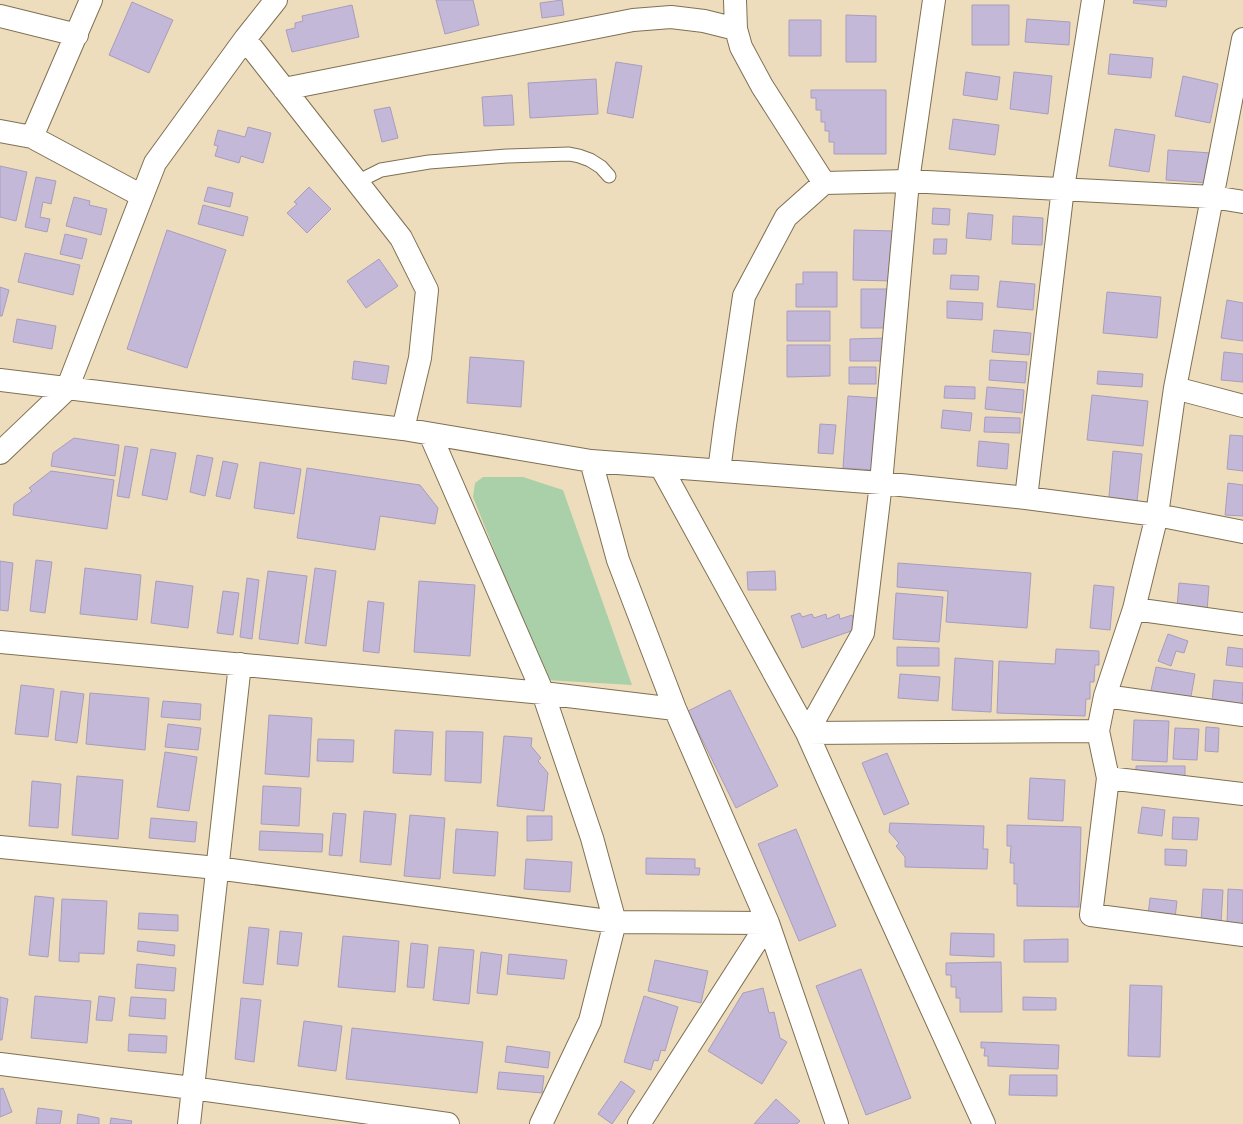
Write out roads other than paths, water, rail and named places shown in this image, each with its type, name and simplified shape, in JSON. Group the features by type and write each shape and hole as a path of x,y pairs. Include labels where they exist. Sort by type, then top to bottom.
{"street":[{"path":"32,137 91,0"},
{"path":"0,453 67,389 155,163 245,39 276,0"},
{"path":"735,0 736,29 741,47 762,86 824,183"},
{"path":"807,733 864,633 881,483 908,181 934,0"},
{"path":"1026,498 1063,188 1093,0"},
{"path":"0,16 77,34"},
{"path":"284,89 633,20 670,17 704,21 736,29"},
{"path":"245,39 401,238 427,290 420,358 403,429"},
{"path":"1243,39 1175,388 1157,515 1134,609 1105,696 1098,731 1108,778 1090,915 1243,935"},
{"path":"0,131 32,137 142,196"},
{"path":"719,471 744,296 786,217 824,183 908,181 1063,188 1213,197 1243,202"},
{"path":"0,380 403,429 592,461 881,483 1026,498 1157,515 1243,532"},
{"path":"1175,388 1243,406"},
{"path":"430,434 543,693 592,838 615,922 590,1021 541,1124"},
{"path":"592,461 618,560 675,708 768,924 837,1124"},
{"path":"661,467 807,733 984,1124"},
{"path":"1134,609 1243,624"},
{"path":"0,642 543,693 675,708"},
{"path":"189,1124 240,664"},
{"path":"1105,696 1243,715"},
{"path":"807,733 1098,731"},
{"path":"1108,778 1243,794"},
{"path":"0,847 217,868 615,922 768,924"},
{"path":"639,1124 768,924"},
{"path":"0,1064 192,1088 448,1124"}],"lane":[{"path":"357,182 382,170 429,162 507,156 569,154 590,160 601,167 609,176"}]}
